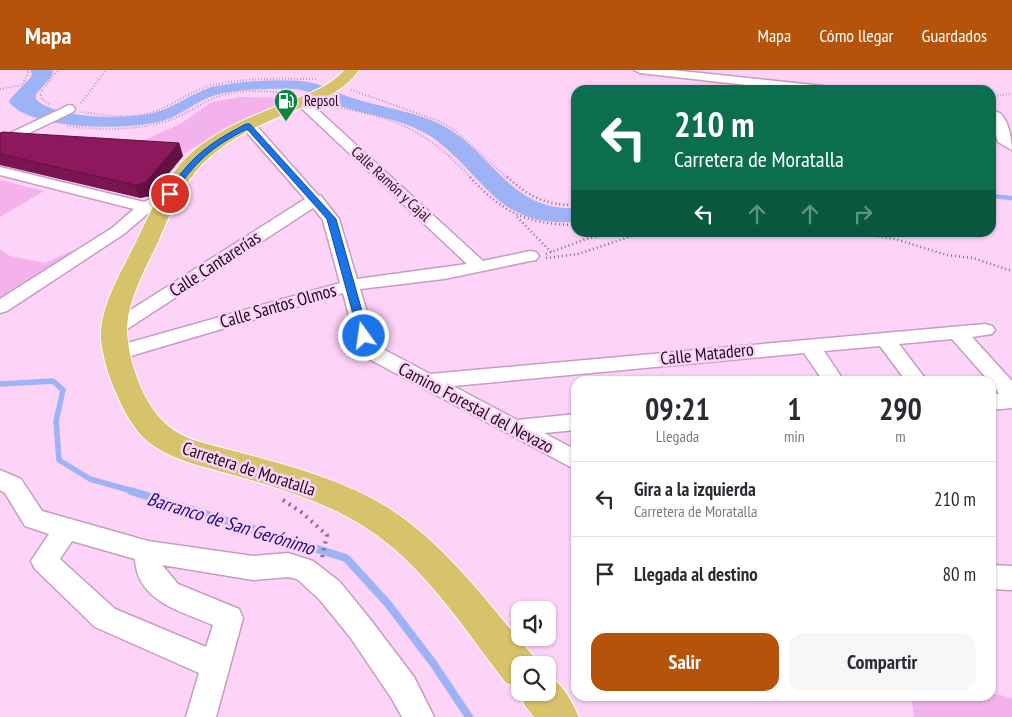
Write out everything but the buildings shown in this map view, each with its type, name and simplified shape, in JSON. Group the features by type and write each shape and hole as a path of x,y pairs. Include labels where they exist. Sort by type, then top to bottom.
{"main road":[{"path":"116,341 123,295 152,213 187,168 225,137 306,103 345,79"},
{"name":"Carretera de Moratalla","path":"116,341 134,404 142,418 167,442 184,449 280,478 364,510 394,530 423,555 511,659"},
{"path":"546,701 559,717"}],"street":[{"path":"640,70 778,85"},
{"name":"Calle Ramón y Cajal","path":"306,103 479,266"},
{"path":"0,144 69,109"},
{"path":"996,115 1012,119"},
{"path":"996,120 1005,142 1012,146"},
{"name":"Camino Forestal del Nevazo","path":"248,126 327,212 335,227 364,336 370,348 386,360 571,458"},
{"path":"0,172 152,213"},
{"name":"Calle Cantarerías","path":"116,341 316,199"},
{"path":"0,307 118,231 152,213"},
{"name":"Calle Santos Olmos","path":"116,341 351,285 444,274 530,256"},
{"name":"Calle Matadero","path":"428,381 985,330"},
{"path":"956,332 996,376"},
{"path":"884,338 913,376"},
{"path":"809,345 831,376"},
{"path":"996,376 1012,394"},
{"path":"996,402 1012,400"},
{"path":"515,428 571,422"},
{"path":"0,479 13,486 34,519 148,552 253,568 288,565 304,569 316,577 330,591 360,628 398,682 419,717"},
{"path":"67,528 44,561 105,618 216,666"},
{"path":"148,552 148,573 168,593 230,618 201,717"},
{"path":"996,577 1012,578"},
{"path":"534,701 540,717"}],"path":[{"path":"0,88 22,85 29,71 25,70"},
{"path":"58,70 40,95 47,104 99,114 133,115 160,110 190,94 216,85 278,80 345,79 439,121 466,139 525,193 542,202 571,205"},
{"path":"69,109 84,100 106,70"},
{"path":"45,122 96,129 132,128 169,120 222,95 266,92 306,103 339,108 422,134 448,155 490,199 515,215 552,253 559,256"},
{"path":"996,96 1012,94"},
{"path":"515,215 539,222 571,225"},
{"path":"530,256 552,253 595,237"},
{"path":"530,256 559,256 581,253 629,237"},
{"path":"881,237 895,239 947,255 973,258 1012,271"},
{"path":"570,246 572,251 581,253"},
{"path":"280,478 280,494 286,504 301,512 325,531 327,539"}],"shaded area":[{"path":"240,97 295,98 224,129 185,153 124,149 180,124 212,102"},
{"path":"0,180 44,191 0,217"},
{"path":"0,249 10,256 45,263 76,249 0,300"},
{"path":"996,694 1012,698 1012,717 914,717 912,701 996,701"}],"water":[{"path":"30,70 53,70 52,76 36,94 36,99 45,106 74,114 110,117 127,117 161,111 204,90 234,83 280,80 310,82 352,98 419,116 441,125 467,143 522,193 537,201 555,207 571,208 571,222 549,222 528,217 511,209 482,185 454,155 436,140 413,127 337,105 306,91 295,89 255,89 235,91 209,97 172,117 150,124 107,127 83,126 38,119 21,112 9,102 32,74"}],"waterway":[{"path":"996,196 1012,198"},
{"name":"Barranco de San Gerónimo","path":"0,384 53,381 63,390 56,421 59,460 90,479 136,492"},
{"name":"Barranco de San Gerónimo","path":"131,491 346,558 388,604 433,663 469,717"}],"place":[{"name":"Repsol","path":"286,122"}],"route":[{"path":"170,194 187,168 195,160 217,142 248,126 316,199 332,219 364,336"}]}
